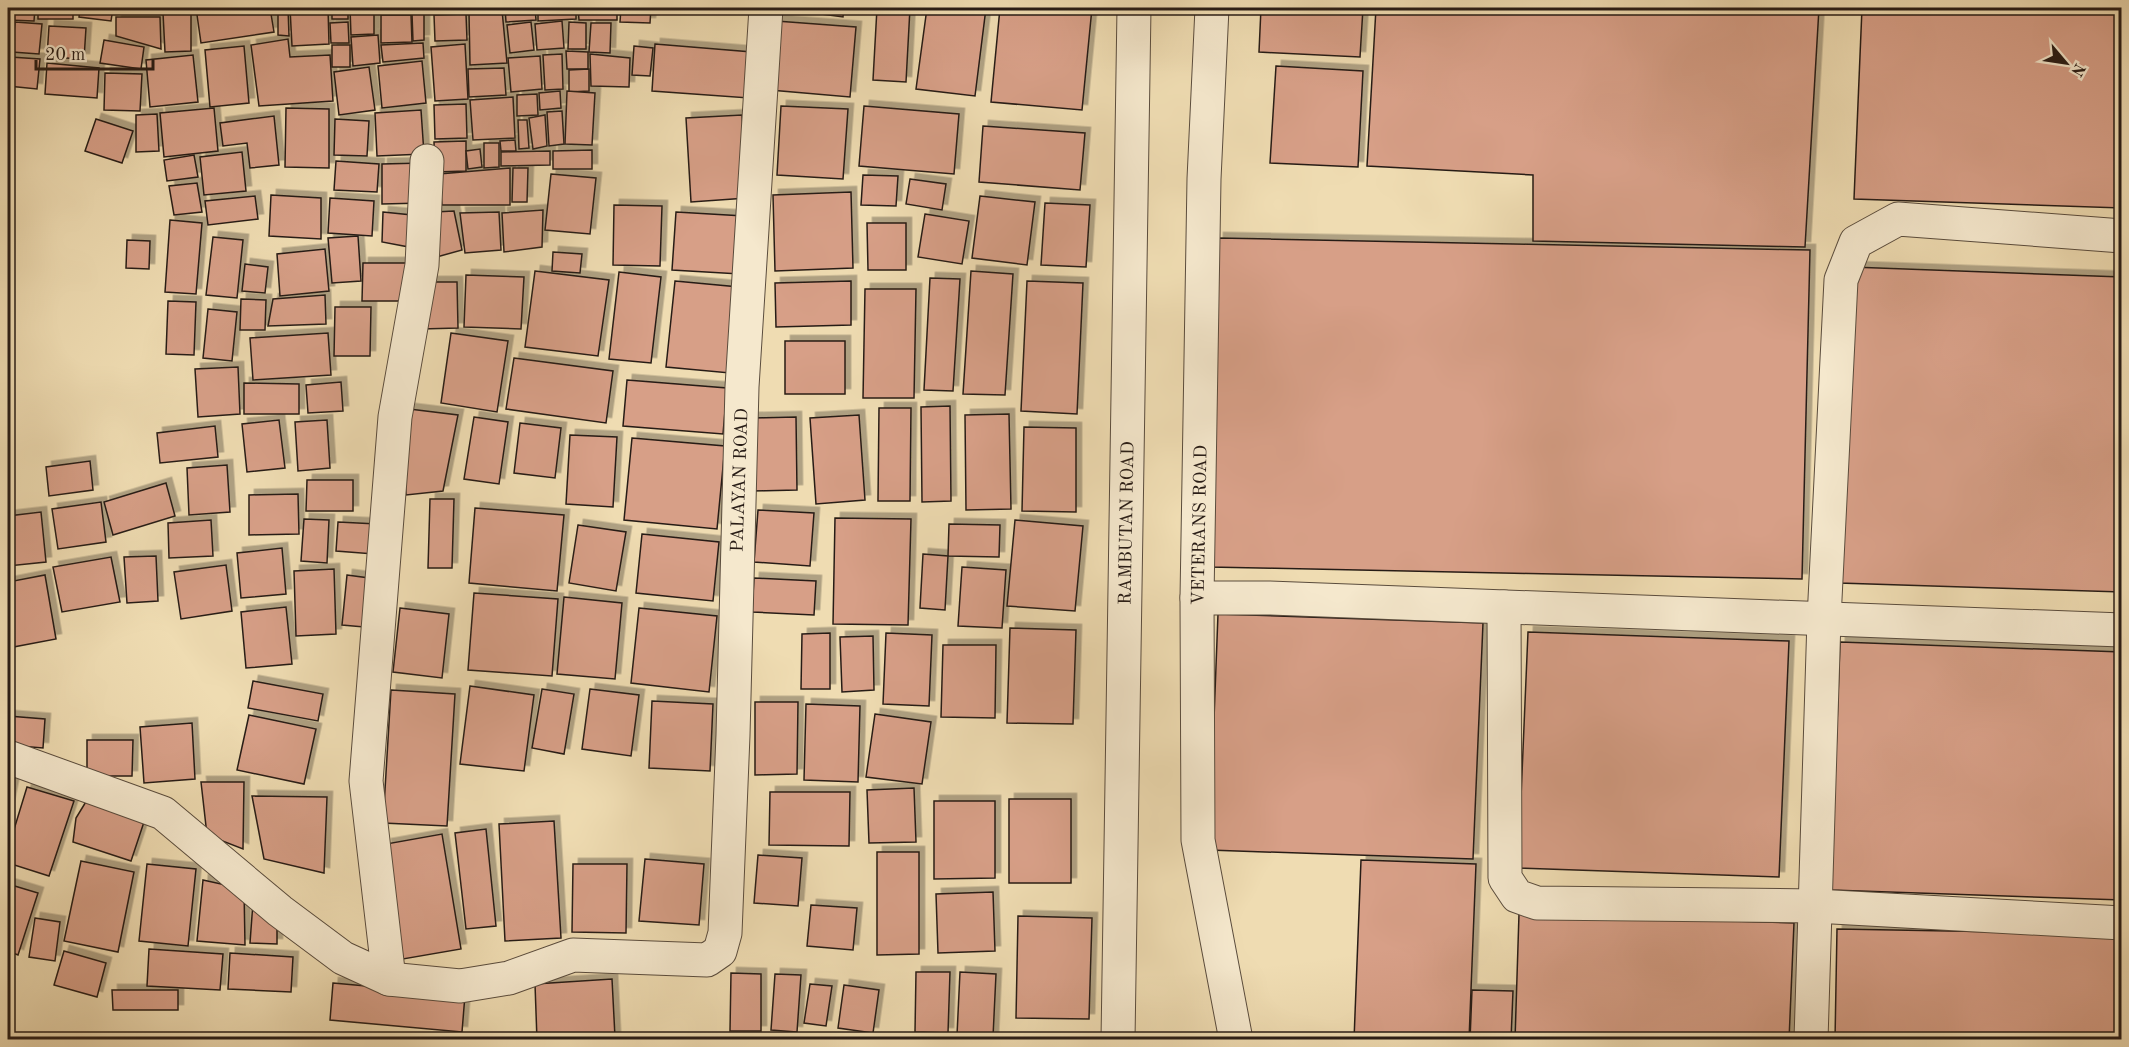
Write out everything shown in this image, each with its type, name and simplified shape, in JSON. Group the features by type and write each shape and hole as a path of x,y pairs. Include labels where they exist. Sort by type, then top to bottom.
{"street":[{"name":"PALAYAN ROAD","path":"389,979 460,986 510,978 573,955 707,960 720,951 725,933 742,387 765,8"},
{"name":"RAMBUTAN ROAD","path":"1118,1040 1134,8"},
{"name":"VETERANS ROAD","path":"1212,8 1204,190 1197,598 1198,840 1236,1040"},
{"path":"389,979 366,781 395,417 422,265 427,161"},
{"path":"1811,1040 1824,619 1841,280 1856,242 1898,219 2121,236"},
{"path":"1197,598 1269,598 2121,630"},
{"path":"1504,607 1504,878 1517,896 1537,903 1815,906 2121,923"},
{"path":"8,757 163,813 280,911 343,958 389,979"}],"building":[{"path":"9,8 35,8 34,21 8,20"},
{"path":"38,8 73,8 73,19 38,19"},
{"path":"80,8 113,8 111,21 79,17"},
{"path":"119,8 148,8 147,13 119,12"},
{"path":"196,8 270,8 274,32 201,43"},
{"path":"278,8 288,8 289,36 278,35"},
{"path":"290,8 328,8 329,44 292,46"},
{"path":"332,8 348,8 348,19 332,19"},
{"path":"350,8 374,8 374,34 351,35"},
{"path":"381,8 405,8 406,13 382,13"},
{"path":"409,8 430,8 430,12 409,13"},
{"path":"505,8 535,8 536,20 506,22"},
{"path":"538,8 576,8 576,19 538,21"},
{"path":"578,8 617,8 617,20 579,20"},
{"path":"621,8 651,8 650,23 620,22"},
{"path":"656,8 732,8 732,13 656,14"},
{"path":"776,8 844,8 843,17"},
{"path":"877,8 910,8 906,82 873,80"},
{"path":"927,8 986,8 975,96 916,89"},
{"path":"1000,8 1092,8 1082,110 991,102"},
{"path":"1261,8 1363,8 1360,57 1259,52"},
{"path":"1376,8 1819,8 1805,247 1533,241 1533,175 1367,166"},
{"path":"1862,8 2122,8 2122,208 1854,199"},
{"path":"502,10 507,63 470,65 469,13"},
{"path":"191,11 191,51 165,52 163,13"},
{"path":"412,14 424,14 424,40 413,41"},
{"path":"466,14 467,40 435,41 434,15"},
{"path":"381,15 411,15 412,42 381,43"},
{"path":"116,17 160,17 161,49 116,36"},
{"path":"562,21 564,48 537,50 535,24"},
{"path":"776,21 856,27 850,97 770,90"},
{"path":"15,22 42,24 39,54 12,52"},
{"path":"348,22 349,43 331,43 330,23"},
{"path":"531,22 534,50 510,53 507,25"},
{"path":"569,22 586,23 586,49 568,49"},
{"path":"591,23 611,23 610,53 589,52"},
{"path":"49,26 86,28 84,59 47,57"},
{"path":"378,35 380,63 353,66 351,37"},
{"path":"288,39 290,57 330,55 333,101 259,106 251,45"},
{"path":"104,40 144,47 141,69 100,63"},
{"path":"423,43 424,58 383,62 381,45"},
{"path":"465,44 468,99 435,101 431,47"},
{"path":"655,44 752,52 749,98 652,91"},
{"path":"332,45 350,45 350,67 332,67"},
{"path":"244,46 249,103 210,107 205,50"},
{"path":"634,46 653,48 650,76 632,75"},
{"path":"566,51 588,52 588,69 567,69"},
{"path":"562,54 563,89 545,90 543,55"},
{"path":"590,54 630,58 629,87 591,86"},
{"path":"193,55 198,102 150,107 146,60"},
{"path":"540,56 542,89 511,92 508,58"},
{"path":"10,57 40,59 37,89 8,86"},
{"path":"422,61 426,103 382,108 378,66"},
{"path":"47,63 99,68 97,98 45,94"},
{"path":"1276,66 1363,71 1358,167 1270,163"},
{"path":"369,67 375,110 339,115 334,72"},
{"path":"504,68 506,95 469,97 468,69"},
{"path":"589,69 589,91 569,92 569,70"},
{"path":"105,73 142,74 140,111 104,110"},
{"path":"560,91 561,108 540,110 539,93"},
{"path":"567,91 595,93 592,145 565,144"},
{"path":"537,94 538,115 517,116 517,95"},
{"path":"513,97 515,138 473,140 470,100"},
{"path":"466,104 467,138 435,139 434,105"},
{"path":"781,106 848,109 843,179 777,175"},
{"path":"864,106 959,114 954,174 859,166"},
{"path":"214,108 218,151 164,157 160,113"},
{"path":"286,108 329,109 329,168 285,167"},
{"path":"421,110 424,154 377,156 375,113"},
{"path":"562,111 564,144 549,146 547,112"},
{"path":"157,114 159,151 136,152 136,115"},
{"path":"545,115 547,146 533,149 529,118"},
{"path":"742,115 747,198 691,202 686,118"},
{"path":"274,116 279,165 250,168 247,143 223,146 220,123"},
{"path":"96,119 133,131 122,163 85,151"},
{"path":"335,119 369,121 367,156 334,155"},
{"path":"518,120 527,120 529,148 519,149"},
{"path":"983,126 1085,133 1080,190 979,182"},
{"path":"515,140 516,151 501,151 500,141"},
{"path":"466,141 466,171 435,172 434,142"},
{"path":"484,143 499,143 499,167 484,168"},
{"path":"480,149 482,167 468,169 466,151"},
{"path":"592,150 592,169 553,169 553,151"},
{"path":"550,151 550,165 501,166 501,152"},
{"path":"242,152 246,191 204,195 200,157"},
{"path":"194,155 198,177 167,181 164,160"},
{"path":"336,161 379,164 377,192 334,190"},
{"path":"423,163 423,203 382,204 382,164"},
{"path":"510,168 510,205 442,205 439,174"},
{"path":"513,168 528,168 527,202 512,202"},
{"path":"551,174 596,178 590,234 545,230"},
{"path":"863,175 898,176 896,206 861,205"},
{"path":"910,179 946,184 942,210 906,204"},
{"path":"197,183 202,212 174,215 169,186"},
{"path":"851,192 853,268 775,271 773,195"},
{"path":"271,195 321,198 321,239 269,236"},
{"path":"255,196 258,219 208,225 205,201"},
{"path":"980,196 1035,202 1027,265 972,258"},
{"path":"330,198 374,201 372,236 328,233"},
{"path":"1045,203 1090,205 1086,267 1041,265"},
{"path":"614,205 662,206 660,266 613,265"},
{"path":"543,210 542,247 504,252 502,213"},
{"path":"454,211 462,250 433,258 434,212"},
{"path":"383,212 412,215 409,247 382,242"},
{"path":"499,212 501,250 465,253 460,213"},
{"path":"676,212 744,216 740,274 672,270"},
{"path":"925,214 969,221 962,264 918,257"},
{"path":"170,220 202,223 196,294 165,292"},
{"path":"867,223 906,223 906,270 868,270"},
{"path":"358,236 361,281 332,283 328,238"},
{"path":"213,237 243,240 237,298 206,295"},
{"path":"1218,238 1810,250 1802,579 1209,567"},
{"path":"127,240 150,241 149,269 126,268"},
{"path":"325,249 329,291 280,296 277,254"},
{"path":"553,252 582,254 580,273 552,271"},
{"path":"363,263 413,263 413,301 362,301"},
{"path":"245,264 268,267 265,293 242,291"},
{"path":"1851,267 2122,277 2122,592 1839,583"},
{"path":"535,271 609,280 598,356 525,347"},
{"path":"971,271 1013,274 1005,395 963,394"},
{"path":"619,272 661,277 651,363 609,359"},
{"path":"466,275 524,277 521,329 464,327"},
{"path":"930,278 960,279 953,391 924,390"},
{"path":"675,281 739,287 730,373 666,367"},
{"path":"851,281 851,325 776,327 775,283"},
{"path":"1027,281 1083,283 1077,414 1021,411"},
{"path":"420,282 457,282 458,328 421,329"},
{"path":"865,289 916,289 914,398 863,398"},
{"path":"325,295 326,324 268,326 273,299"},
{"path":"241,299 266,300 265,330 240,330"},
{"path":"168,301 196,302 194,355 166,354"},
{"path":"335,307 371,307 370,356 334,356"},
{"path":"208,309 237,312 232,361 203,358"},
{"path":"328,333 331,375 253,380 250,338"},
{"path":"451,333 508,341 497,412 441,403"},
{"path":"785,341 845,341 845,394 785,394"},
{"path":"514,358 613,371 606,423 506,409"},
{"path":"238,367 240,414 198,417 195,369"},
{"path":"627,380 727,388 723,434 623,426"},
{"path":"341,382 343,411 308,413 306,385"},
{"path":"244,383 299,384 299,414 244,414"},
{"path":"950,406 951,501 922,502 921,407"},
{"path":"401,408 458,415 443,491 406,495"},
{"path":"879,408 911,408 910,501 878,501"},
{"path":"1009,414 1011,509 966,510 965,415"},
{"path":"859,415 865,500 816,504 810,418"},
{"path":"474,417 508,422 499,484 464,479"},
{"path":"796,417 797,490 751,491 750,418"},
{"path":"279,420 285,468 247,472 242,424"},
{"path":"327,420 330,468 298,471 295,422"},
{"path":"520,423 561,428 555,478 514,473"},
{"path":"215,426 218,457 160,463 157,433"},
{"path":"1024,427 1076,428 1076,512 1022,511"},
{"path":"570,435 617,437 613,507 566,504"},
{"path":"632,438 725,446 717,529 624,520"},
{"path":"90,461 93,490 49,496 46,467"},
{"path":"227,465 230,512 189,515 187,468"},
{"path":"307,480 353,480 353,511 306,511"},
{"path":"166,483 175,516 113,535 104,502"},
{"path":"298,494 299,534 249,535 249,495"},
{"path":"430,499 454,499 452,568 428,568"},
{"path":"101,502 106,542 58,549 52,509"},
{"path":"475,508 564,515 557,591 469,583"},
{"path":"758,510 814,513 810,566 754,562"},
{"path":"41,512 46,562 8,566 8,516"},
{"path":"835,518 911,519 908,625 833,624"},
{"path":"304,519 329,520 327,563 301,561"},
{"path":"211,520 213,556 169,558 168,523"},
{"path":"1015,520 1083,526 1075,611 1007,606"},
{"path":"338,522 377,524 374,554 336,551"},
{"path":"949,524 1000,525 999,557 948,556"},
{"path":"578,525 626,532 616,591 569,583"},
{"path":"642,534 719,542 713,601 636,593"},
{"path":"282,548 286,594 241,598 237,553"},
{"path":"923,554 948,556 945,610 920,608"},
{"path":"156,556 158,601 127,603 124,557"},
{"path":"111,557 120,602 62,612 53,567"},
{"path":"226,565 232,611 181,619 174,572"},
{"path":"962,567 1006,570 1002,628 958,626"},
{"path":"334,569 336,634 296,636 294,571"},
{"path":"45,575 56,639 8,648 8,582"},
{"path":"347,575 369,578 364,627 342,625"},
{"path":"754,578 816,581 814,615 752,612"},
{"path":"474,593 558,599 552,676 468,670"},
{"path":"564,597 622,603 615,679 557,674"},
{"path":"286,607 292,664 246,668 241,612"},
{"path":"400,608 449,614 442,678 393,672"},
{"path":"639,608 717,616 709,692 631,683"},
{"path":"1218,614 1483,623 1473,859 1209,850"},
{"path":"1010,628 1076,630 1073,724 1007,723"},
{"path":"1528,632 1789,641 1779,877 1518,868"},
{"path":"830,633 830,689 801,689 802,634"},
{"path":"886,633 932,635 929,706 883,704"},
{"path":"873,636 874,690 842,692 840,637"},
{"path":"1840,642 2122,652 2122,900 1831,890"},
{"path":"943,645 996,645 995,718 941,717"},
{"path":"253,681 323,694 318,721 248,708"},
{"path":"470,686 534,695 524,771 460,764"},
{"path":"542,689 574,694 564,754 532,748"},
{"path":"590,689 639,695 631,756 582,749"},
{"path":"391,690 455,694 447,826 383,823"},
{"path":"652,701 713,704 710,771 649,768"},
{"path":"755,702 798,702 797,774 755,775"},
{"path":"806,704 860,706 858,782 804,780"},
{"path":"875,714 931,722 922,784 866,777"},
{"path":"249,715 316,729 304,784 237,770"},
{"path":"8,716 45,719 43,748 8,745"},
{"path":"192,723 195,779 144,783 140,727"},
{"path":"87,740 133,740 132,776 87,776"},
{"path":"8,769 16,771 8,810"},
{"path":"201,782 244,782 243,849 207,835"},
{"path":"27,787 74,801 49,876 8,863 8,849"},
{"path":"914,788 916,842 869,843 867,790"},
{"path":"770,792 850,792 849,846 769,845"},
{"path":"252,796 327,797 324,873 264,859"},
{"path":"1009,799 1071,799 1071,883 1009,883"},
{"path":"87,800 145,819 131,861 73,842 76,818"},
{"path":"934,801 995,801 995,878 934,879"},
{"path":"554,821 561,938 505,941 499,824"},
{"path":"486,829 496,926 466,929 455,833"},
{"path":"442,834 461,949 403,959 386,844"},
{"path":"877,852 919,852 919,954 877,955"},
{"path":"758,855 802,858 798,906 754,903"},
{"path":"645,859 704,864 699,925 639,921"},
{"path":"1361,860 1476,864 1469,1040 1354,1040"},
{"path":"81,861 134,872 118,952 64,941"},
{"path":"147,864 196,869 188,946 139,941"},
{"path":"573,864 627,864 626,933 572,932"},
{"path":"203,880 244,889 245,945 197,941"},
{"path":"8,884 38,893 18,955 8,951"},
{"path":"993,892 995,951 938,953 936,894"},
{"path":"253,902 277,913 277,944 250,943"},
{"path":"811,905 857,908 853,950 807,946"},
{"path":"1519,914 1794,923 1789,1040 1515,1040"},
{"path":"1018,916 1092,918 1089,1019 1016,1018"},
{"path":"35,918 60,922 55,961 29,957"},
{"path":"1837,929 2122,934 2122,1040 1835,1040"},
{"path":"149,949 223,954 220,990 147,986"},
{"path":"64,951 106,963 97,997 54,985"},
{"path":"230,953 293,957 291,992 228,989"},
{"path":"916,972 950,972 948,1033 915,1032"},
{"path":"960,972 996,974 993,1037 957,1035"},
{"path":"731,973 761,974 761,1031 730,1031"},
{"path":"775,974 801,975 797,1032 771,1030"},
{"path":"612,979 615,1037 537,1040 535,984"},
{"path":"333,983 465,995 462,1032 330,1020"},
{"path":"810,984 832,986 826,1026 804,1023"},
{"path":"844,985 879,990 873,1033 838,1028"},
{"path":"112,990 178,990 178,1010 113,1010"},
{"path":"1472,990 1513,991 1511,1040 1470,1040"}]}
